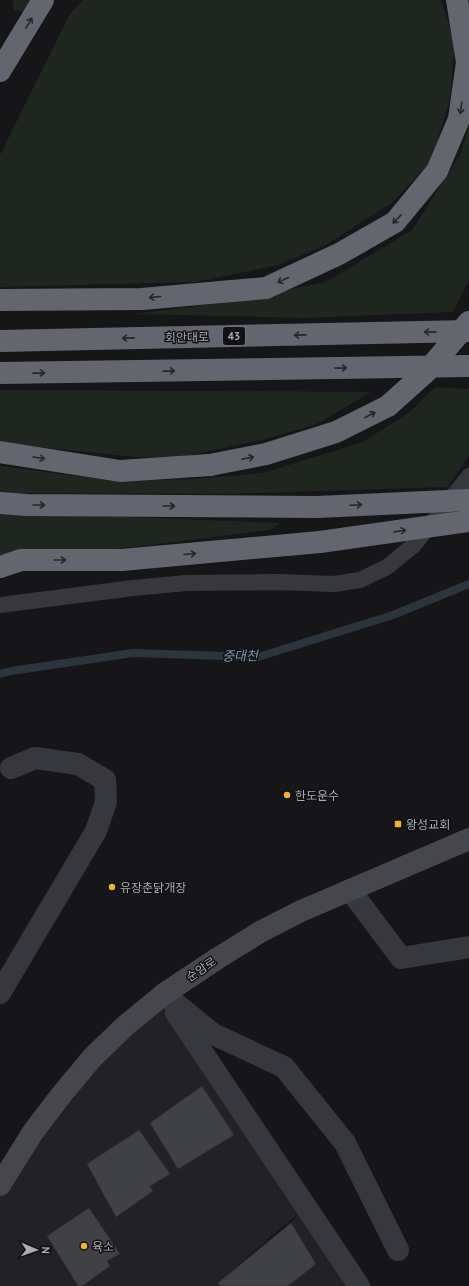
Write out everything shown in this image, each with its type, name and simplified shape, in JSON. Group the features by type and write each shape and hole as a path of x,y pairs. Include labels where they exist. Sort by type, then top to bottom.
{"highway":[{"path":"0,71 43,0"},
{"path":"0,300 142,299 266,288 339,254 395,222 437,172 459,119 467,62 457,0"},
{"path":"0,452 120,471 210,466 266,454 336,432 388,406 427,371 469,322"},
{"name":"회안대로","path":"0,341 469,331"},
{"path":"0,374 469,366"},
{"path":"0,503 27,505 318,506 469,500"},
{"path":"0,567 22,560 122,560 320,542 469,521"}],"street":[{"path":"0,994 96,832 106,802 105,780 78,764 35,758 10,768"},
{"name":"순암로","path":"0,1185 33,1132 92,1058 125,1026 164,994 260,932 301,911 469,839"},
{"path":"350,890 401,958 469,947"},
{"path":"164,994 213,1034 284,1067 345,1143 398,1250"},
{"path":"164,994 359,1286"}],"lane":[{"path":"0,605 133,588 186,583 280,582 334,584 360,580 387,567 414,545 469,476"}],"shaded area":[{"path":"13,0 33,0 25,12 14,10"},
{"path":"83,0 441,0 455,42 450,99 431,162 393,202 326,245 278,265 196,282 0,287 0,155 70,14"},
{"path":"469,125 469,280 453,312 304,318 134,314 220,303 326,282 412,230 460,155"},
{"path":"435,387 469,389 469,455 448,487 223,494 0,493 0,466 115,481 195,479 263,473 363,442 410,412"},
{"path":"0,390 371,392 317,424 265,439 181,457 136,457 0,443"},
{"path":"0,512 281,523 269,530 142,546 20,559 0,564"},
{"path":"164,994 359,1286 0,1286 0,1185 33,1132","holes":["301,1211 291,1223 238,1266"]}],"building":[{"path":"202,1086 234,1135 178,1169 150,1123"},
{"path":"139,1130 170,1174 150,1186 153,1191 116,1217 87,1164"},
{"path":"89,1208 120,1254 107,1261 110,1266 82,1286 78,1286 47,1236"},
{"path":"291,1223 316,1264 288,1286 220,1286 218,1283"}],"waterway":[{"name":"중대천","path":"0,674 11,671 133,653 258,657 393,615 469,584"}],"place":[{"name":"한도운수","path":"287,795"},
{"name":"왕성교회","path":"398,824"},
{"name":"유장춘닭개장","path":"112,887"},
{"name":"육소","path":"84,1246"}]}
